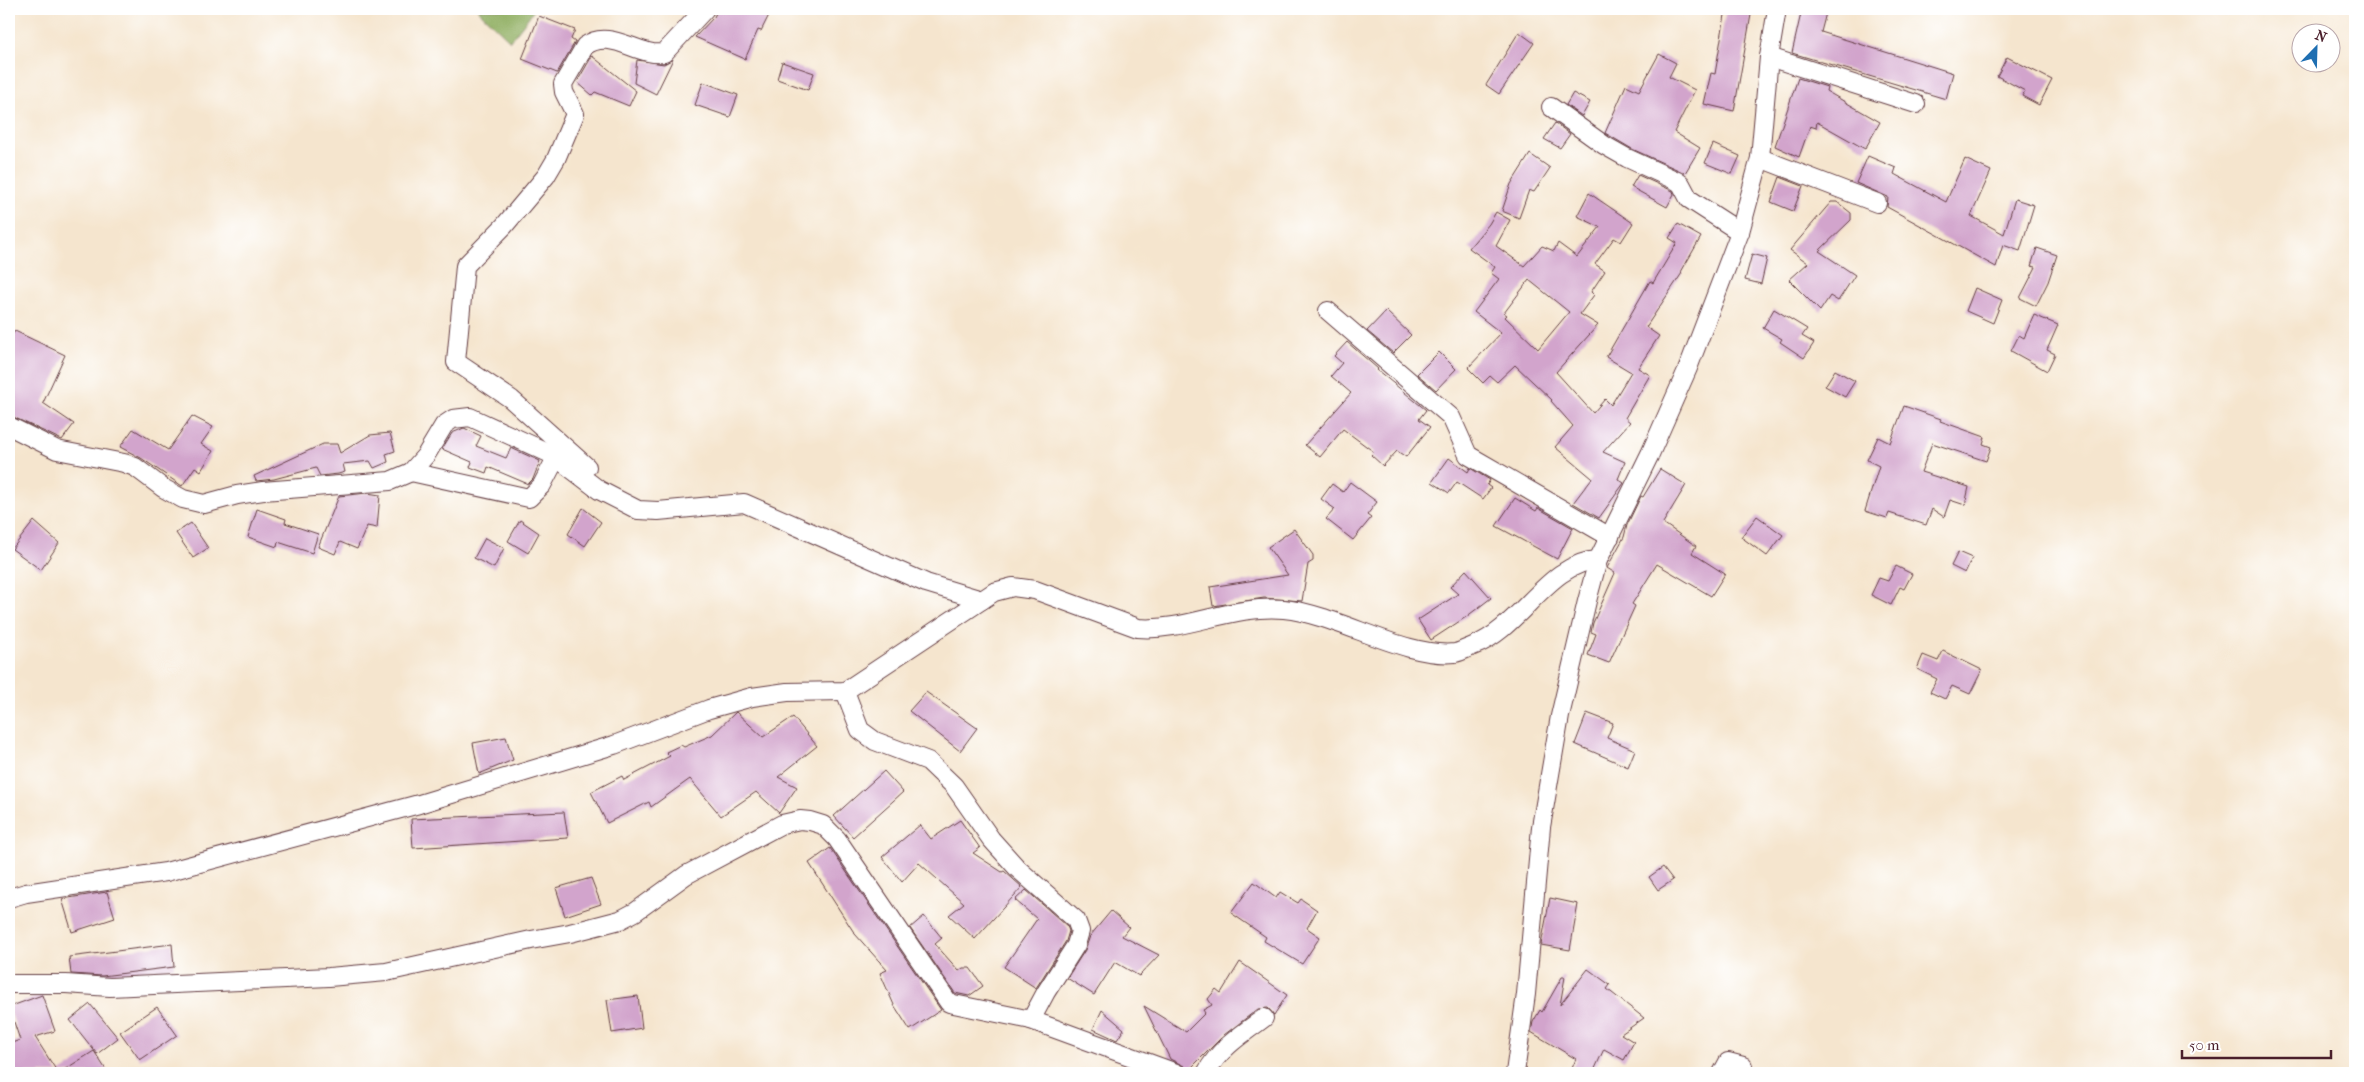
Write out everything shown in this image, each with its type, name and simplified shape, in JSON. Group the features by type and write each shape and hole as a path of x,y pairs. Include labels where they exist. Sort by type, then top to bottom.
{"street":[{"path":"648,511 574,457 511,399 456,362 462,275 465,266 504,226 551,168 575,114 564,92 563,84 585,46 591,41 605,39 664,54 705,9"},
{"path":"1515,1073 1526,994 1542,827 1560,716 1598,560 1650,454 1688,368 1740,232 1760,158 1770,57 1777,9"},
{"path":"1770,57 1916,104"},
{"path":"1551,107 1612,149 1677,181 1681,184 1689,198 1740,232"},
{"path":"1760,158 1877,203"},
{"path":"1328,311 1450,417 1468,454 1475,460 1610,538"},
{"path":"9,426 57,450 124,463 135,467 183,500 204,504 237,495 263,491 390,480 411,472 426,455 444,426 452,419 470,417 556,458 613,498 633,508 648,511 744,503 926,582 982,600"},
{"path":"411,472 529,498 542,485 556,458"},
{"path":"9,898 26,893 166,872 419,804 614,745 709,709 752,697 787,692 845,690 994,592 1013,587 1035,590 1106,618 1138,628 1155,629 1218,614 1282,609 1317,615 1425,652 1456,652 1482,643 1502,630 1556,576 1581,562 1598,560"},
{"path":"845,690 860,730 875,741 928,761 954,786 991,839 1018,869 1076,920 1080,931 1076,945 1046,992 1031,1020"},
{"path":"9,984 66,984 110,988 329,977 386,972 570,933 620,920 708,862 782,824 800,820 823,825 837,839 949,1003 1031,1020 1176,1073"},
{"path":"1206,1073 1214,1059 1239,1036 1264,1018"},
{"path":"1722,1073 1728,1062 1743,1066"}],"green space":[{"path":"477,9 535,9 510,41"}],"building":[{"path":"718,9 772,9 761,31 758,30 745,59 695,37 714,17"},
{"path":"1726,9 1752,9 1734,111 1704,104 1711,73 1715,74"},
{"path":"1802,9 1827,9 1821,32 1953,73 1946,99 1792,53"},
{"path":"539,16 575,30 571,39 575,42 557,73 522,59"},
{"path":"1519,32 1534,43 1499,94 1486,85"},
{"path":"1659,54 1676,63 1669,77 1695,90 1674,132 1700,148 1685,173 1632,149 1605,133 1626,85 1639,91"},
{"path":"592,56 636,91 629,106 595,92 592,95 577,82"},
{"path":"2007,57 2052,80 2039,105 2022,96 2025,91 1997,76"},
{"path":"673,59 656,94 634,83 637,60 664,64"},
{"path":"782,62 814,73 808,90 777,79"},
{"path":"1798,78 1827,87 1826,91 1880,122 1865,149 1817,122 1816,128 1810,126 1799,157 1775,146"},
{"path":"703,82 738,95 730,117 695,105"},
{"path":"1573,93 1590,102 1582,116 1566,105"},
{"path":"1555,123 1570,134 1560,148 1544,139"},
{"path":"1713,144 1740,156 1732,174 1705,163"},
{"path":"1530,154 1550,168 1534,192 1529,190 1519,218 1502,211 1511,184"},
{"path":"1868,156 1896,168 1894,174 1946,202 1965,159 1991,171 1971,216 2004,234 2015,199 2034,205 2020,251 2003,245 1996,267 1887,207 1888,197 1856,183"},
{"path":"1638,175 1673,191 1674,194 1667,207 1631,187"},
{"path":"1780,177 1803,186 1793,211 1771,202"},
{"path":"1589,193 1633,223 1621,242 1614,238 1595,264 1605,271 1591,292 1594,295 1580,314 1598,325 1556,372 1593,413 1605,399 1611,405 1631,372 1606,357 1650,281 1653,283 1677,243 1669,238 1678,224 1701,237 1682,273 1646,327 1659,336 1638,368 1650,375 1625,418 1630,422 1603,452 1625,462 1618,479 1624,483 1599,518 1573,503 1592,478 1555,447 1573,426 1552,400 1515,365 1497,382 1490,376 1483,383 1468,368 1501,333 1474,312 1499,279 1491,273 1495,267 1469,248 1489,224 1496,212 1510,220 1496,246 1524,266 1542,246 1554,251 1558,243 1577,257 1600,227 1577,216","holes":["1529,280 1569,312 1538,349 1505,317 1507,315 1504,313"]},
{"path":"1831,202 1837,202 1851,213 1851,220 1819,251 1855,275 1838,301 1830,296 1820,311 1789,280 1808,263 1790,250"},
{"path":"2037,248 2057,255 2048,282 2036,306 2020,298 2036,267 2031,266"},
{"path":"1752,254 1767,258 1761,284 1745,280"},
{"path":"1975,288 2002,300 1993,323 1966,311"},
{"path":"1774,309 1807,329 1802,336 1814,343 1804,358 1780,342 1782,339 1763,328"},
{"path":"1386,311 1411,335 1393,353 1367,331"},
{"path":"2034,315 2058,325 2047,350 2055,354 2047,371 2011,351 2019,335 2024,338"},
{"path":"15,331 65,355 43,403 74,424 62,440 9,415 9,339"},
{"path":"1347,342 1377,370 1426,410 1419,419 1430,427 1406,457 1397,451 1383,466 1371,455 1374,452 1343,429 1320,457 1305,445 1351,393 1331,376 1342,363 1334,356"},
{"path":"1439,352 1456,369 1436,390 1417,374"},
{"path":"1835,370 1855,381 1845,397 1825,386"},
{"path":"1904,406 1985,437 1983,444 1991,447 1986,461 1932,443 1921,472 1969,487 1965,505 1950,500 1944,517 1932,509 1926,525 1889,513 1887,518 1865,511 1879,466 1867,460 1878,437 1890,443"},
{"path":"192,416 213,427 201,444 213,451 201,471 195,467 182,486 141,458 120,447 133,429 168,450"},
{"path":"464,428 481,436 476,446 506,458 511,448 540,461 533,479 528,484 488,467 486,473 470,467 472,462 442,449 452,433"},
{"path":"390,433 395,451 386,454 388,462 374,468 370,461 343,464 345,472 338,474 320,476 316,468 274,479 256,481 254,476 323,444 337,444 340,453 370,435"},
{"path":"1449,458 1468,472 1470,468 1490,480 1487,485 1491,488 1483,499 1457,482 1449,493 1432,482"},
{"path":"1660,469 1686,485 1663,523 1696,546 1692,553 1725,574 1711,596 1657,564 1632,604 1635,606 1609,663 1588,655 1596,634 1591,632 1593,623 1615,573 1607,568 1624,537 1627,525 1641,496 1643,497"},
{"path":"1350,482 1377,502 1367,515 1371,518 1353,540 1326,519 1335,509 1321,499 1332,484 1343,492"},
{"path":"367,493 380,495 377,528 367,526 357,549 340,542 335,554 318,547 339,496"},
{"path":"1515,498 1536,511 1538,508 1573,528 1557,559 1496,526"},
{"path":"583,508 601,522 585,546 568,534"},
{"path":"257,509 286,519 285,523 318,534 312,553 278,542 277,547 248,537"},
{"path":"1757,516 1783,535 1767,556 1741,537"},
{"path":"520,520 539,533 528,553 508,541"},
{"path":"34,521 59,543 41,570 12,549"},
{"path":"191,523 208,548 193,558 176,533"},
{"path":"1294,529 1313,555 1313,561 1308,564 1302,601 1264,598 1213,606 1210,587 1288,575 1268,547"},
{"path":"485,538 504,548 494,568 474,558"},
{"path":"1958,552 1972,558 1965,573 1951,566"},
{"path":"1896,566 1912,574 1904,589 1900,587 1891,605 1871,595 1879,578 1888,581"},
{"path":"1466,570 1491,598 1431,640 1418,620 1458,594 1450,587"},
{"path":"1943,651 1982,670 1970,694 1952,686 1945,699 1930,692 1937,679 1917,669 1923,655 1938,661"},
{"path":"926,692 977,728 960,751 909,711"},
{"path":"736,712 763,737 793,717 817,746 778,777 797,787 779,813 756,792 721,816 690,779 651,807 649,802 607,823 591,792 622,776 624,780 670,756 666,752 681,745 684,747 712,735"},
{"path":"1587,713 1613,723 1607,738 1635,750 1628,767 1575,744"},
{"path":"506,737 513,760 479,774 473,743"},
{"path":"884,771 903,792 853,837 834,816"},
{"path":"564,812 568,838 413,848 411,819"},
{"path":"960,820 980,848 973,853 1002,872 1004,871 1022,887 975,939 949,915 964,903 919,863 902,882 882,857 920,825 931,839"},
{"path":"830,848 941,1010 910,1030 894,1005 880,973 887,970 855,934 809,863"},
{"path":"1663,867 1673,880 1658,890 1649,877"},
{"path":"591,878 601,904 565,916 556,888"},
{"path":"1254,882 1276,898 1280,892 1298,903 1301,899 1317,910 1307,928 1320,937 1302,964 1264,941 1266,937 1231,913"},
{"path":"1026,890 1067,926 1069,931 1066,941 1036,988 1004,967 1037,919 1015,900"},
{"path":"107,892 115,918 72,932 62,899"},
{"path":"1550,898 1578,904 1570,950 1541,945"},
{"path":"1111,911 1129,927 1122,936 1159,955 1139,976 1115,962 1094,995 1067,978 1085,950 1090,936"},
{"path":"924,916 942,938 935,944 959,971 963,968 970,968 983,986 969,996 955,993 910,928"},
{"path":"172,944 174,967 102,976 71,974 69,957"},
{"path":"1240,962 1287,995 1274,1015 1268,1008 1258,1009 1224,1035 1186,1073 1184,1066 1170,1059 1144,1006 1186,1032 1205,1013 1203,1010 1212,1005 1208,999 1216,989 1221,993"},
{"path":"1588,969 1610,985 1607,989 1644,1018 1621,1034 1634,1042 1624,1060 1604,1049 1593,1073 1570,1073 1576,1059 1531,1032 1533,1022 1540,1010 1542,1012 1562,977 1565,977 1560,1005"},
{"path":"42,995 55,1031 35,1037 58,1073 9,1073 9,1044 20,1040 9,1007"},
{"path":"638,996 642,1028 612,1033 607,1000"},
{"path":"90,1004 118,1038 97,1054 70,1020"},
{"path":"157,1007 177,1035 140,1060 120,1032"},
{"path":"1102,1010 1124,1029 1117,1040 1093,1029"},
{"path":"94,1051 108,1073 59,1073"}]}
